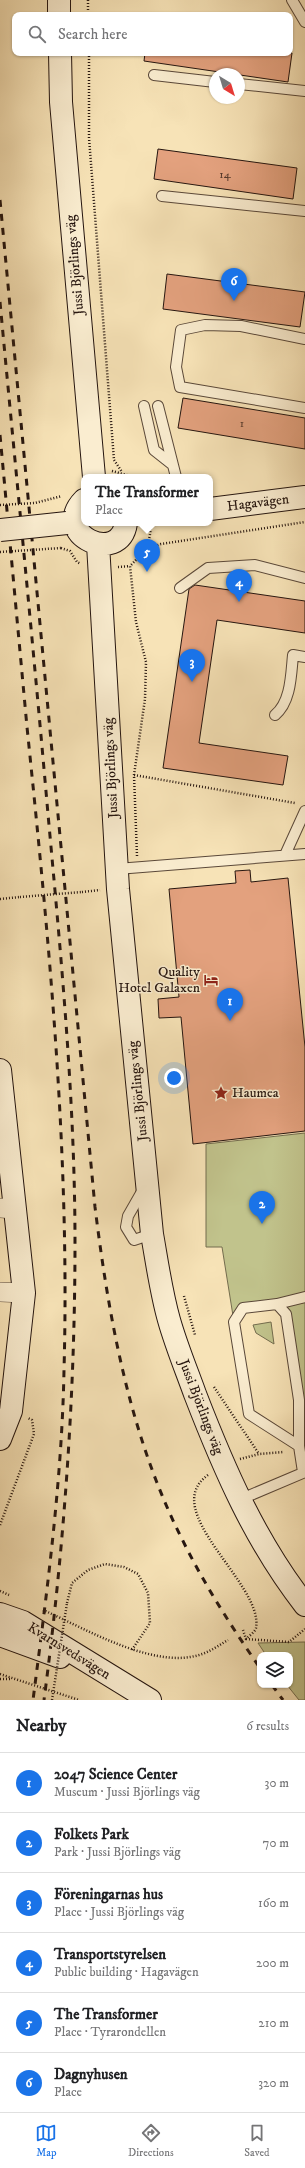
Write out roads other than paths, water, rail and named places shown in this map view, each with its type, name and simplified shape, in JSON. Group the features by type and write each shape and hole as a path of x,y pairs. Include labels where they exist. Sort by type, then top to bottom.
{"street":[{"path":"59,0 59,12"},
{"name":"Jussi Björlings väg","path":"60,56 61,102 94,474"},
{"name":"Hagavägen","path":"213,509 305,497"},
{"path":"71,522 81,504"},
{"path":"0,530 71,522"},
{"path":"71,522 83,537 98,544 115,540 122,534 125,526"},
{"name":"Jussi Björlings väg","path":"98,544 127,868 147,1183 152,1234 169,1320 202,1412 239,1500 274,1561 305,1605"},
{"path":"0,1070 8,1209 24,1293 11,1411 0,1439"},
{"path":"0,1292 24,1293"},
{"name":"Kvarnsvedsvägen","path":"4,1606 32,1616 116,1680 150,1700"},
{"name":"Kvarnsvedsvägen","path":"0,1635 43,1649 116,1680"}],"lane":[{"path":"292,0 305,22"},
{"path":"154,75 209,81"},
{"path":"245,85 305,91"},
{"path":"162,196 305,211"},
{"path":"305,339 241,326 205,325 181,330 176,367 180,387 305,408"},
{"path":"144,406 154,450 173,465"},
{"path":"158,406 175,474"},
{"path":"180,588 208,568 255,565 305,578"},
{"path":"275,715 283,706 287,696 293,655 305,657"},
{"path":"285,855 305,811"},
{"path":"127,868 305,854"},
{"path":"298,1446 248,1414 234,1322 243,1308 277,1304 305,1297"},
{"path":"239,1500 304,1472 298,1446 298,1392 286,1314 277,1304"}],"railway":[{"path":"0,200 95,1207 107,1292 124,1377 135,1418 148,1460 164,1500 199,1572 228,1621 257,1664"},
{"path":"0,302 62,975 73,1136 75,1243 73,1358 63,1529 44,1700"},
{"path":"0,435 50,968 61,1128 64,1208 65,1289 63,1411 53,1535 33,1700"},
{"path":"274,1688 283,1700"}],"place":[{"name":"Dagnyhusen","path":"234,301"},
{"name":"The Transformer","path":"147,572"},
{"name":"Transportstyrelsen","path":"239,602"},
{"name":"Föreningarnas hus","path":"192,682"},
{"name":"Quality Hotel Galaxen","path":"211,980"},
{"name":"2047 Science Center","path":"230,1021"},
{"name":"Haumea","path":"221,1093"},
{"name":"Folkets Park","path":"262,1224"}]}
